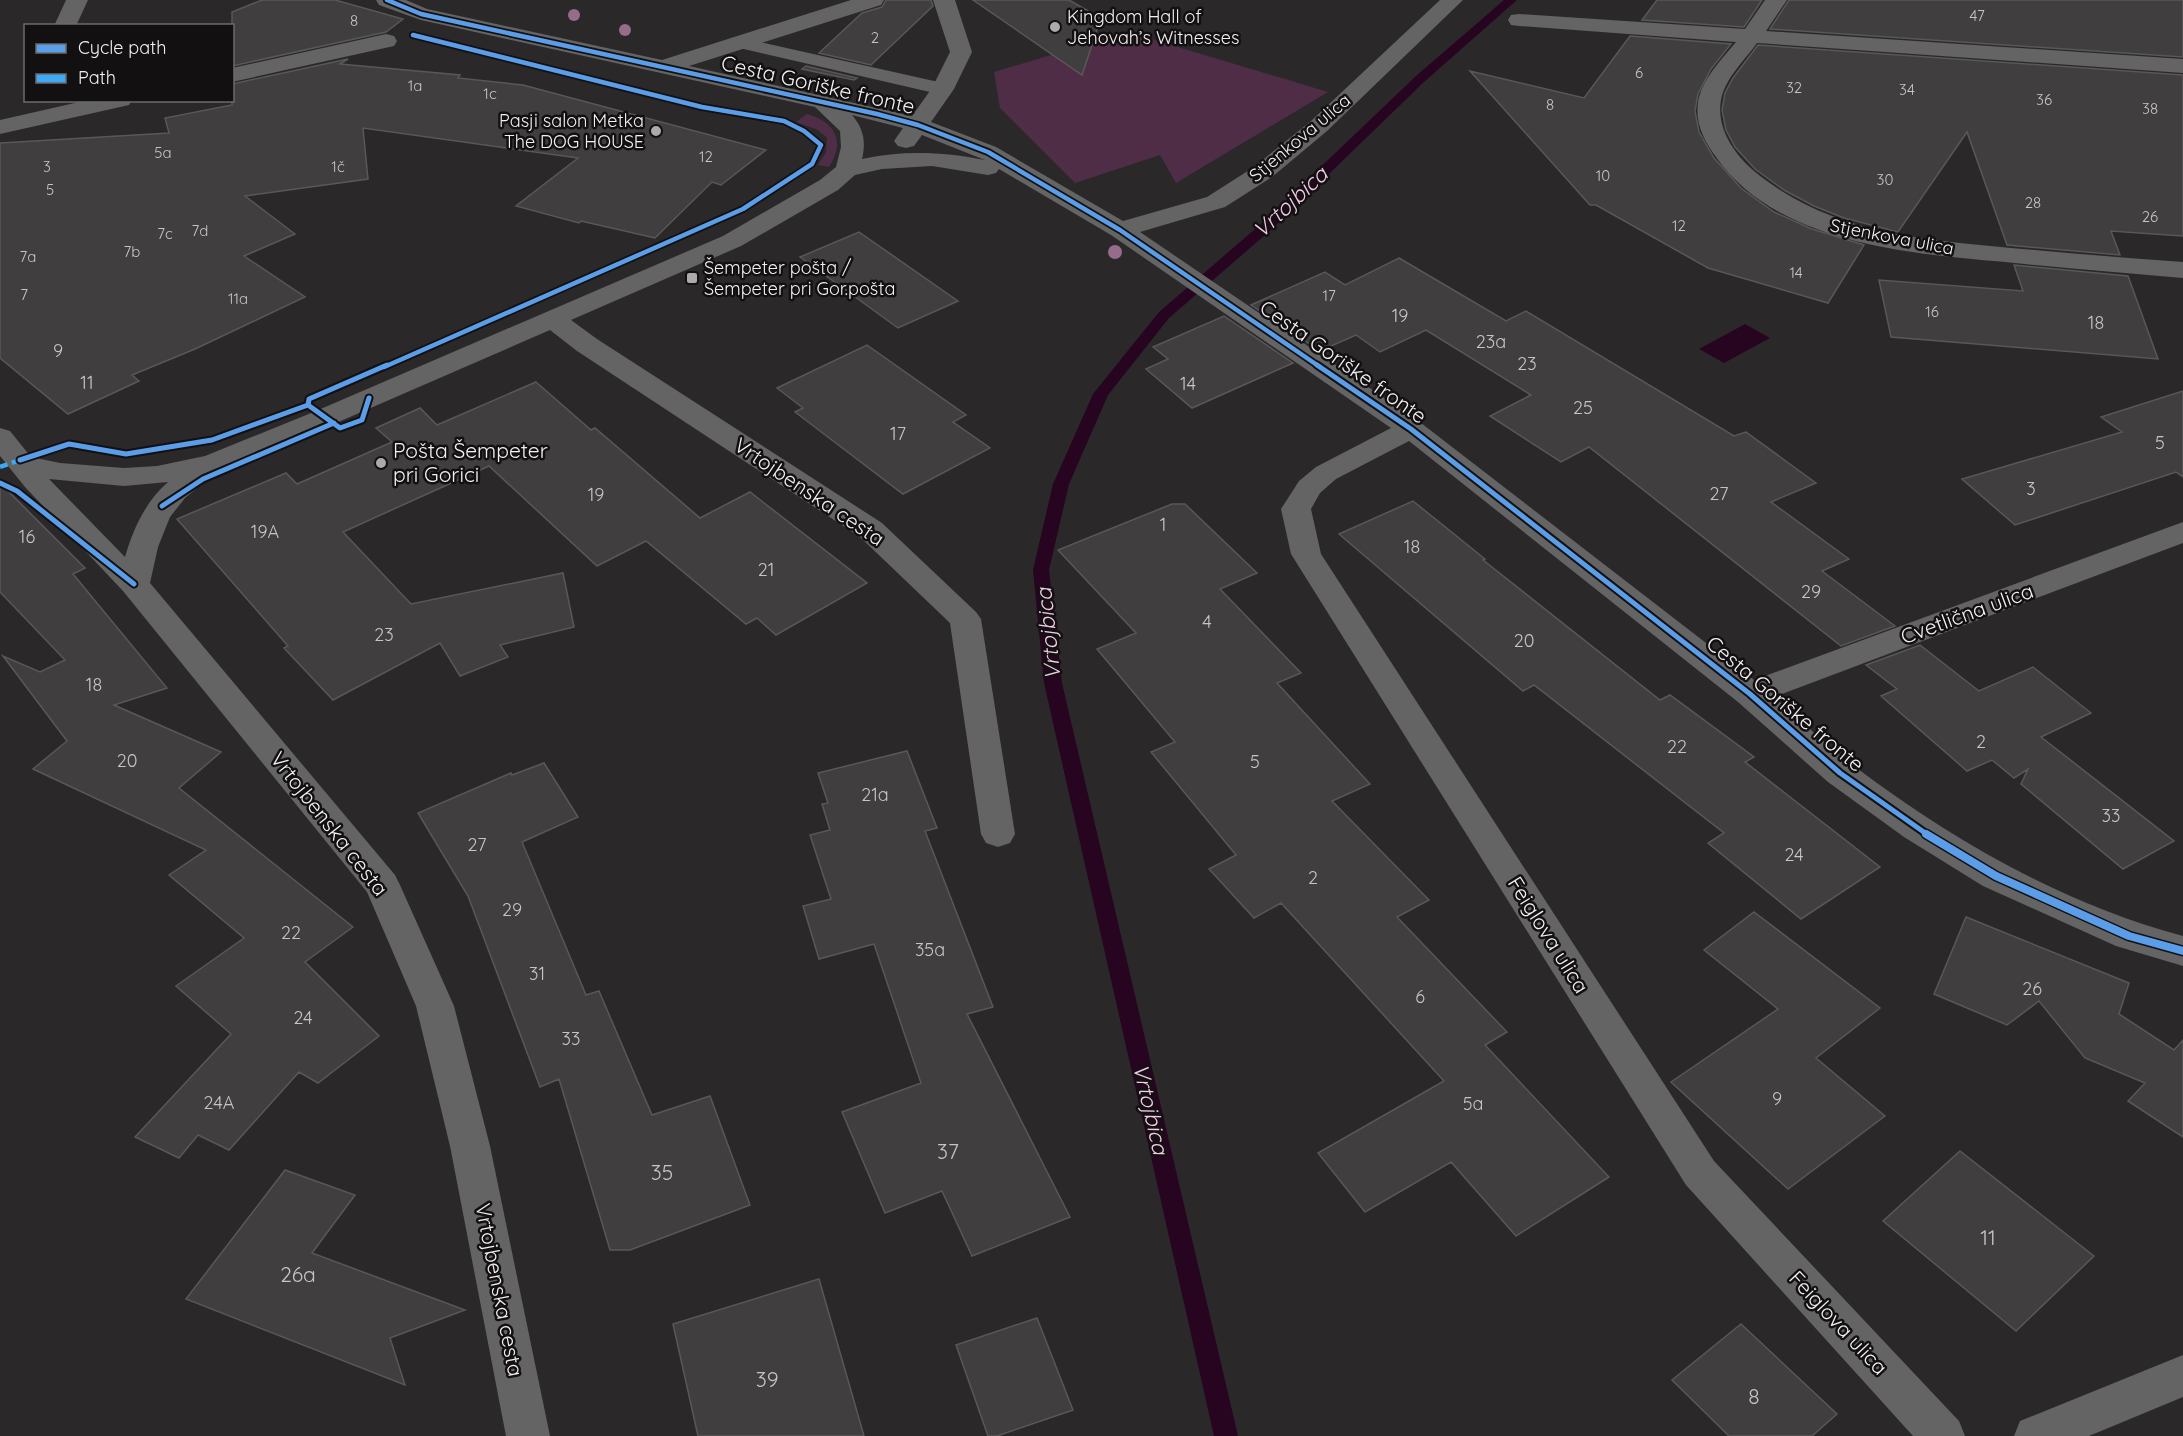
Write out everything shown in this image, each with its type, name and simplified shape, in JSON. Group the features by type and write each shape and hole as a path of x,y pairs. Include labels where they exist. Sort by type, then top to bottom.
{"street":[{"path":"66,24 77,0"},
{"name":"Cesta Goriške fronte","path":"387,0 421,14 664,66 918,125 988,152 1120,230 1411,429 1750,694 1840,773 1936,840 1996,876 2129,936 2183,951"},
{"path":"664,66 873,0"},
{"path":"882,162 911,136 943,89 961,52 944,0"},
{"name":"Stjenkova ulica","path":"1120,230 1216,202 1263,172 1319,126 1452,0"},
{"name":"Stjenkova ulica","path":"1776,0 1731,62 1709,99 1708,117 1714,137 1729,161 1752,184 1786,207 1822,224 1854,234 1923,247 2183,270"},
{"path":"1519,20 2183,66"},
{"path":"234,75 386,41"},
{"path":"7,133 27,102"},
{"path":"7,133 114,102"},
{"path":"824,104 844,118 853,131 855,149 847,170"},
{"path":"22,464 60,472 124,477 157,475 213,463 326,417 732,241 829,185 847,170 882,162 950,160 1026,176"},
{"name":"Vrtojbenska cesta","path":"551,318 596,351 871,530 965,619 998,834"},
{"name":"Feiglova ulica","path":"1411,429 1326,473 1309,487 1296,509 1306,554 1700,1173 1943,1436"},
{"name":"Vrtojbenska cesta","path":"0,437 35,481 134,584 382,885 435,1006 470,1146 528,1436"},
{"path":"134,584 144,540 159,510 173,492 213,463"},
{"name":"Cvetlična ulica","path":"1750,694 2183,532"},
{"path":"2036,1436 2183,1376"}],"lane":[{"path":"737,42 943,89"}],"shaded area":[{"path":"1128,32 1328,92 1176,183 1160,155 1075,183 1000,108 994,72"},
{"path":"807,114 825,122 835,134 837,149 829,167 818,165 826,152 827,138 818,130 796,122"},
{"path":"1745,324 1770,338 1724,363 1699,349"}],"building":[{"path":"262,0 335,0 403,19 386,32 234,66 232,12"},
{"path":"886,0 931,0 933,6 871,65 819,53 862,13 882,7"},
{"name":"Kingdom Hall of Jehovah’s Witnesses","path":"973,0 1069,0 1101,18 1082,75"},
{"path":"1657,0 1762,0 1744,27 1642,20"},
{"path":"1789,0 2183,0 2183,57 1770,29"},
{"path":"1630,36 1731,44 1711,69 1698,94 1695,111 1699,132 1714,158 1741,188 1774,212 1812,229 1864,245 1828,303 1708,268 1596,205 1590,205 1470,71 1584,98"},
{"path":"1758,45 2183,75 2183,236 2111,231 2120,255 2007,245 1967,132 1898,232 1844,218 1814,206 1784,190 1755,169 1735,147 1726,130 1722,110 1725,93 1733,78"},
{"path":"348,59 340,64 460,75 458,78 523,85 766,150 721,185 712,182 655,238 581,221 579,223 516,206 578,158 363,128 368,179 245,196 295,234 244,256 305,297 195,349 132,375 139,381 68,414 0,358 0,143 169,133 165,118 232,105 234,84"},
{"path":"806,66 857,78 854,80 802,69"},
{"path":"859,232 958,301 898,328 800,257"},
{"path":"1399,258 1506,321 1526,311 1734,436 1746,432 1816,483 1771,502 1849,559 1822,571 1895,626 1841,646 1589,447 1561,462 1490,416 1531,395 1426,330 1380,352 1356,335 1320,351 1251,305 1325,272 1345,285"},
{"path":"2014,265 2128,276 2158,359 1891,337 1879,280 2023,291"},
{"path":"1224,316 1293,363 1192,408 1146,369 1168,359 1153,347"},
{"path":"867,345 966,415 953,422 990,448 903,494 795,412 803,408 777,388"},
{"path":"536,382 591,430 595,428 700,518 750,492 867,583 776,635 757,618 746,624 646,541 597,566 489,466 343,532 411,604 563,573 574,627 500,645 508,657 460,676 440,643 333,700 284,648 288,646 177,519 286,473 297,484 392,442 376,428 420,408 437,425"},
{"path":"2183,391 2183,477 2176,472 2015,525 1962,479 2122,432 2101,417"},
{"path":"0,483 85,568 73,574 167,688 114,705 221,752 179,788 353,927 305,962 379,1036 318,1083 299,1072 229,1150 198,1135 179,1158 135,1137 231,1034 176,986 244,938 169,875 206,850 33,769 67,741 3,656 40,672 65,660 0,592"},
{"path":"1413,501 1485,559 1483,560 1660,700 1670,695 1754,757 1745,762 1880,867 1801,919 1708,843 1724,833 1534,685 1523,691 1339,534"},
{"path":"1172,504 1185,504 1257,573 1220,589 1301,673 1277,683 1370,784 1332,801 1429,900 1397,917 1507,1032 1485,1045 1609,1177 1516,1236 1451,1162 1365,1212 1318,1153 1444,1081 1281,903 1254,918 1209,869 1236,855 1151,752 1175,742 1097,649 1136,633 1058,550"},
{"path":"1920,645 1979,691 2033,667 2091,713 2041,737 2174,841 2123,869 2021,784 2028,769 2014,778 1992,760 1967,771 1881,696 1897,689 1866,665"},
{"path":"907,751 937,828 925,831 993,1007 967,1014 1070,1217 972,1256 942,1191 885,1213 842,1112 921,1083 874,944 819,959 803,906 831,899 810,835 830,830 822,804 828,803 818,773"},
{"path":"544,763 578,817 522,842 586,995 599,991 652,1115 710,1096 750,1205 630,1250 610,1250 559,1079 540,1087 468,896 418,813 511,773 512,775"},
{"path":"1754,912 1880,1008 1816,1058 1885,1116 1788,1189 1671,1082 1778,1009 1704,950"},
{"path":"1966,917 2129,983 2119,1014 2174,1050 2183,1040 2183,1137 2128,1101 2145,1083 2085,1058 2039,1001 2007,1025 1934,994"},
{"path":"1960,1151 2094,1256 2016,1331 1883,1221"},
{"path":"285,1170 355,1195 312,1253 465,1310 390,1338 405,1385 186,1299"},
{"path":"819,1279 864,1436 698,1436 673,1324"},
{"path":"1037,1318 1073,1410 997,1436 988,1436 956,1345"},
{"path":"1741,1324 1837,1414 1812,1436 1729,1436 1672,1380"}],"waterway":[{"name":"Vrtojbica","path":"1226,1436 1053,683 1041,570 1061,484 1101,394 1164,315 1267,226 1420,79 1511,0"}],"marked path":[{"path":"0,467 20,460"}],"cycle path":[{"path":"387,0 421,14 877,114 918,125 988,152 1120,230 1411,429 1750,694 1840,773 1916,828 1996,876 2129,936 2183,951"},
{"path":"308,405 309,399 743,209 812,164 821,145 804,131 784,121 702,107 413,35"},
{"path":"20,460 69,444 126,454 212,440 308,405 340,428 362,420 369,398"},
{"path":"162,506 203,479 334,423"},
{"path":"0,483 17,491 134,584"}],"place":[{"name":"Kingdom Hall of Jehovah’s Witnesses","path":"1055,27"},
{"name":"Pasji salon Metka The DOG HOUSE","path":"656,131"},
{"name":"Šempeter pošta / Šempeter pri Gor.pošta","path":"692,278"},
{"name":"Pošta Šempeter pri Gorici","path":"381,463"}]}
